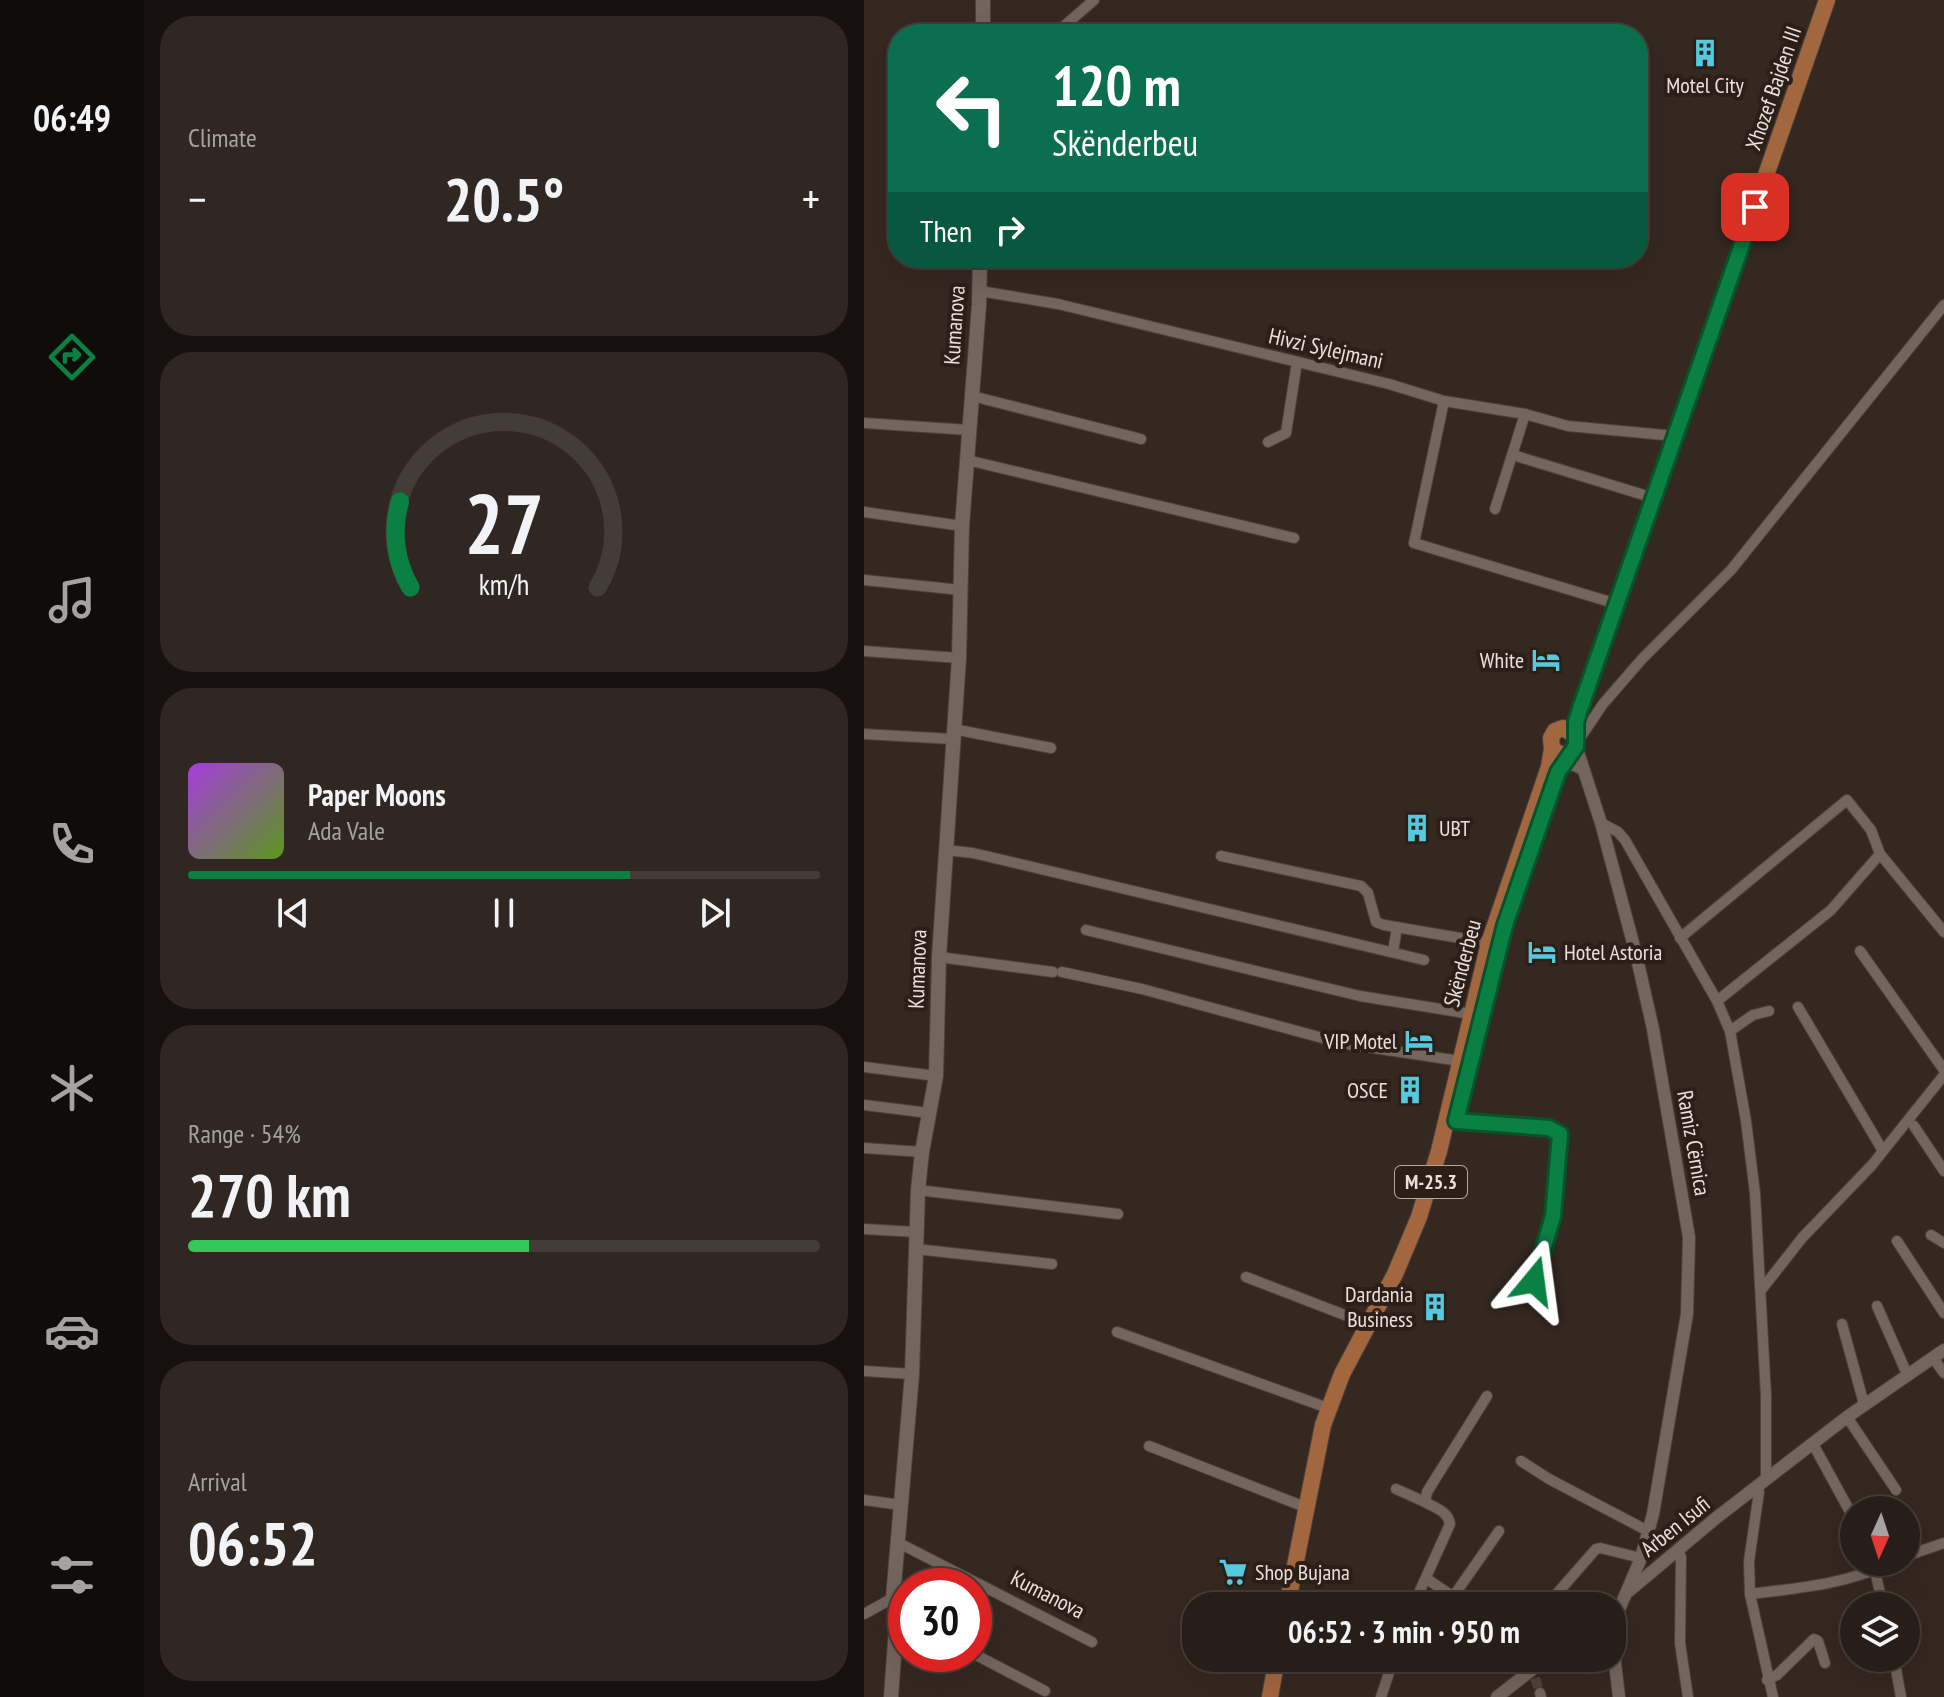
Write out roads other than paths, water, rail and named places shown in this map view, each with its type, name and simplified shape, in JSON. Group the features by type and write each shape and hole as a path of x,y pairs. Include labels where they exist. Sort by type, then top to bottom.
{"main road":[{"path":"983,0 983,24"},
{"name":"Xhozef Bajden III","path":"1568,751 1570,708 1817,0"},
{"name":"Xhozef Bajden III","path":"1568,751 1585,694 1827,0"},
{"name":"Kumanova","path":"895,1568 912,1374 918,1190 936,1076 939,957 959,658 962,526 980,268"},
{"name":"Skënderbeu","path":"1290,1592 1328,1408 1342,1374 1395,1274 1419,1217 1439,1151 1489,943 1549,767 1568,751"},
{"name":"Skënderbeu","path":"1300,1592 1333,1427 1352,1378 1404,1279 1429,1221 1499,945 1530,849 1568,751"},
{"name":"Kumanova","path":"891,1697 894,1672"},
{"path":"1270,1697 1274,1672"},
{"path":"1280,1697 1285,1672"}],"street":[{"path":"1066,24 1094,0"},
{"name":"Hivzi Sylejmani","path":"980,291 1058,304 1389,384 1444,401 1525,414 1568,426 1665,435"},
{"path":"1568,751 1642,659 1731,570 1944,305"},
{"path":"1268,442 1286,433 1297,362"},
{"name":"Kumanova","path":"972,396 1141,439"},
{"path":"1444,401 1414,543 1607,601"},
{"path":"1495,509 1525,414"},
{"path":"864,423 969,430"},
{"path":"1513,455 1644,495"},
{"path":"967,460 1294,538"},
{"path":"864,512 962,526"},
{"path":"864,580 961,590"},
{"path":"864,651 959,658"},
{"path":"864,734 952,734 1051,748"},
{"name":"Ramiz Cërnica","path":"1568,751 1601,823 1621,894 1653,1029 1689,1237 1687,1314 1648,1531 1626,1594"},
{"path":"1680,938 1845,800 1849,800 1871,830 1880,854 1944,932"},
{"path":"1601,823 1618,832 1625,840 1717,1001 1730,1031 1755,1193 1762,1289 1762,1483 1749,1561 1750,1594 1773,1697"},
{"path":"945,850 988,856 1424,960"},
{"path":"1717,1001 1831,910 1880,854"},
{"path":"1221,856 1361,886 1368,893 1376,922 1489,943"},
{"path":"1393,952 1397,927"},
{"path":"1086,930 1360,996 1471,1014"},
{"path":"1762,1289 1802,1238 1883,1151 1944,1073 1860,951"},
{"path":"939,957 1058,972 1142,989 1341,1043 1460,1061"},
{"path":"1798,1007 1883,1151"},
{"path":"1730,1031 1753,1015 1769,1011"},
{"path":"864,1067 936,1076"},
{"path":"864,1105 929,1113"},
{"path":"1456,1121 1549,1128 1560,1134 1553,1216 1534,1281"},
{"path":"1914,1126 1944,1171"},
{"path":"864,1148 922,1152"},
{"path":"918,1190 1118,1214"},
{"path":"864,1229 916,1232"},
{"path":"1931,1235 1944,1243"},
{"path":"1897,1241 1944,1313"},
{"path":"916,1249 1052,1264"},
{"path":"1246,1277 1368,1324"},
{"path":"1877,1306 1907,1374"},
{"path":"1842,1324 1864,1404"},
{"path":"1117,1332 1328,1408"},
{"path":"1938,1354 1944,1373"},
{"name":"Arben Isufi","path":"1626,1594 1847,1417 1938,1354"},
{"path":"864,1371 912,1374"},
{"path":"1425,1502 1436,1476 1487,1396"},
{"path":"1847,1417 1896,1490"},
{"path":"1813,1444 1841,1496"},
{"path":"1149,1446 1305,1507"},
{"path":"1521,1461 1648,1531"},
{"path":"1396,1489 1449,1517 1450,1524 1420,1592"},
{"path":"864,1500 901,1505"},
{"path":"1427,1579 1452,1596 1499,1531"},
{"name":"Kumanova","path":"897,1542 1092,1642"},
{"path":"1920,1551 1944,1543"},
{"path":"1558,1592 1596,1549 1641,1558"},
{"path":"1678,1550 1681,1557 1680,1643 1688,1697"},
{"path":"1750,1594 1808,1588 1855,1576"},
{"path":"864,1614 888,1601"},
{"path":"1767,1680 1777,1675 1814,1639 1818,1641 1825,1663"},
{"path":"992,1663 1045,1691"},
{"path":"1381,1697 1389,1672"},
{"path":"1497,1697 1535,1672"},
{"name":"Ramiz Cërnica","path":"1616,1672 1619,1697"},
{"path":"1897,1672 1901,1697"}],"tunnel":[{"path":"1535,1678 1540,1693"}],"place":[{"name":"Motel City","path":"1705,53"},
{"name":"White","path":"1546,660"},
{"name":"UBT","path":"1417,828"},
{"name":"Hotel Astoria","path":"1542,952"},
{"name":"VIP Motel","path":"1419,1041"},
{"name":"OSCE","path":"1410,1090"},
{"name":"Dardania Business","path":"1435,1307"},
{"name":"Shop Bujana","path":"1233,1572"}]}
